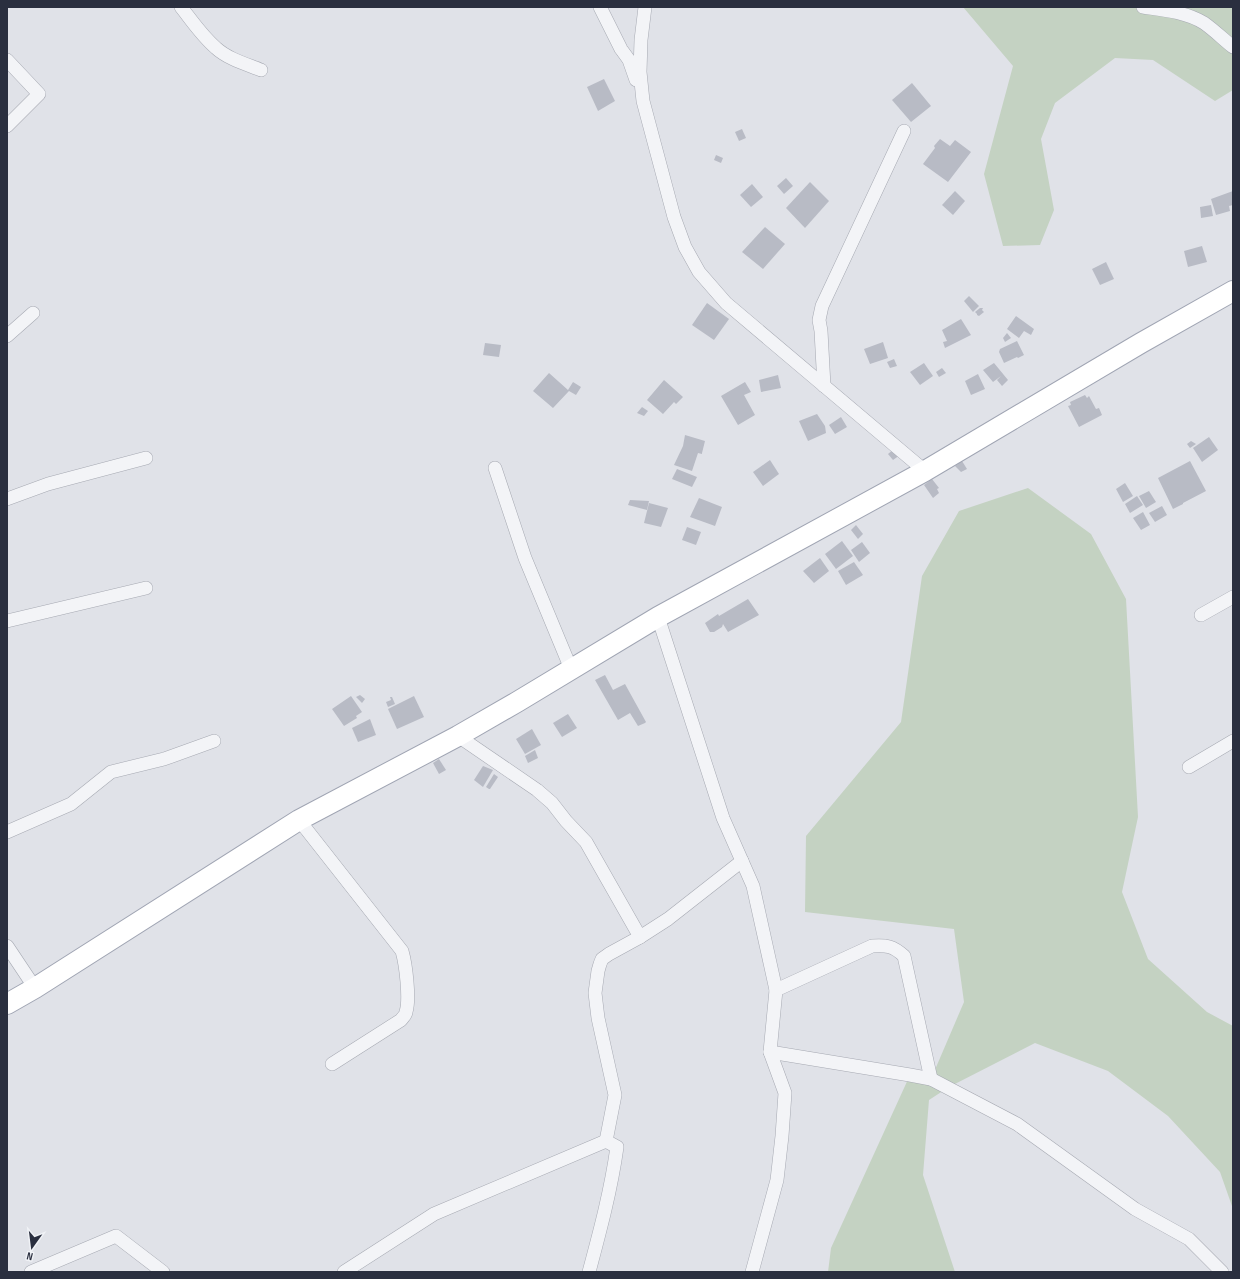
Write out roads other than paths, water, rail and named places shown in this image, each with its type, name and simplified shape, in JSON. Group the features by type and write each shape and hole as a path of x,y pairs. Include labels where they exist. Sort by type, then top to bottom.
{"main road":[{"path":"7,1004 35,988 299,820 458,736 517,702 658,616 925,471 1141,343 1233,291"}],"street":[{"path":"181,7 216,49 228,56 261,70"},
{"path":"600,7 621,49 630,60 643,101 674,217 685,247 699,272 726,303 925,471"},
{"path":"643,101 640,72 645,7"},
{"path":"1143,7 1170,11 1189,16 1204,23 1233,47"},
{"path":"7,60 39,94 7,126"},
{"path":"824,386 819,320 822,306 904,131"},
{"path":"7,336 33,313"},
{"path":"7,499 48,484 146,458"},
{"path":"495,468 525,558 571,669"},
{"path":"7,620 146,588"},
{"path":"1201,615 1233,597"},
{"path":"658,616 723,818 753,886 776,990 770,1052 785,1094 782,1136 777,1180 752,1272"},
{"path":"458,736 537,790 552,803 566,821 586,842 640,937"},
{"path":"7,832 71,804 111,772 164,759 214,741"},
{"path":"1188,767 1233,741"},
{"path":"299,820 402,951 406,963 408,1005 406,1014 402,1020 332,1064"},
{"path":"606,1141 615,1095 598,1018 595,993 598,971 602,959 668,919 742,861"},
{"path":"776,990 872,946 886,945 896,950 904,956 931,1079"},
{"path":"7,946 35,988"},
{"path":"770,1052 931,1079 1017,1124 1135,1209 1190,1240 1222,1272"},
{"path":"344,1272 434,1214 606,1141"},
{"path":"589,1272 605,1214 614,1173 617,1147 606,1141"},
{"path":"31,1272 116,1236 163,1272"}]}
